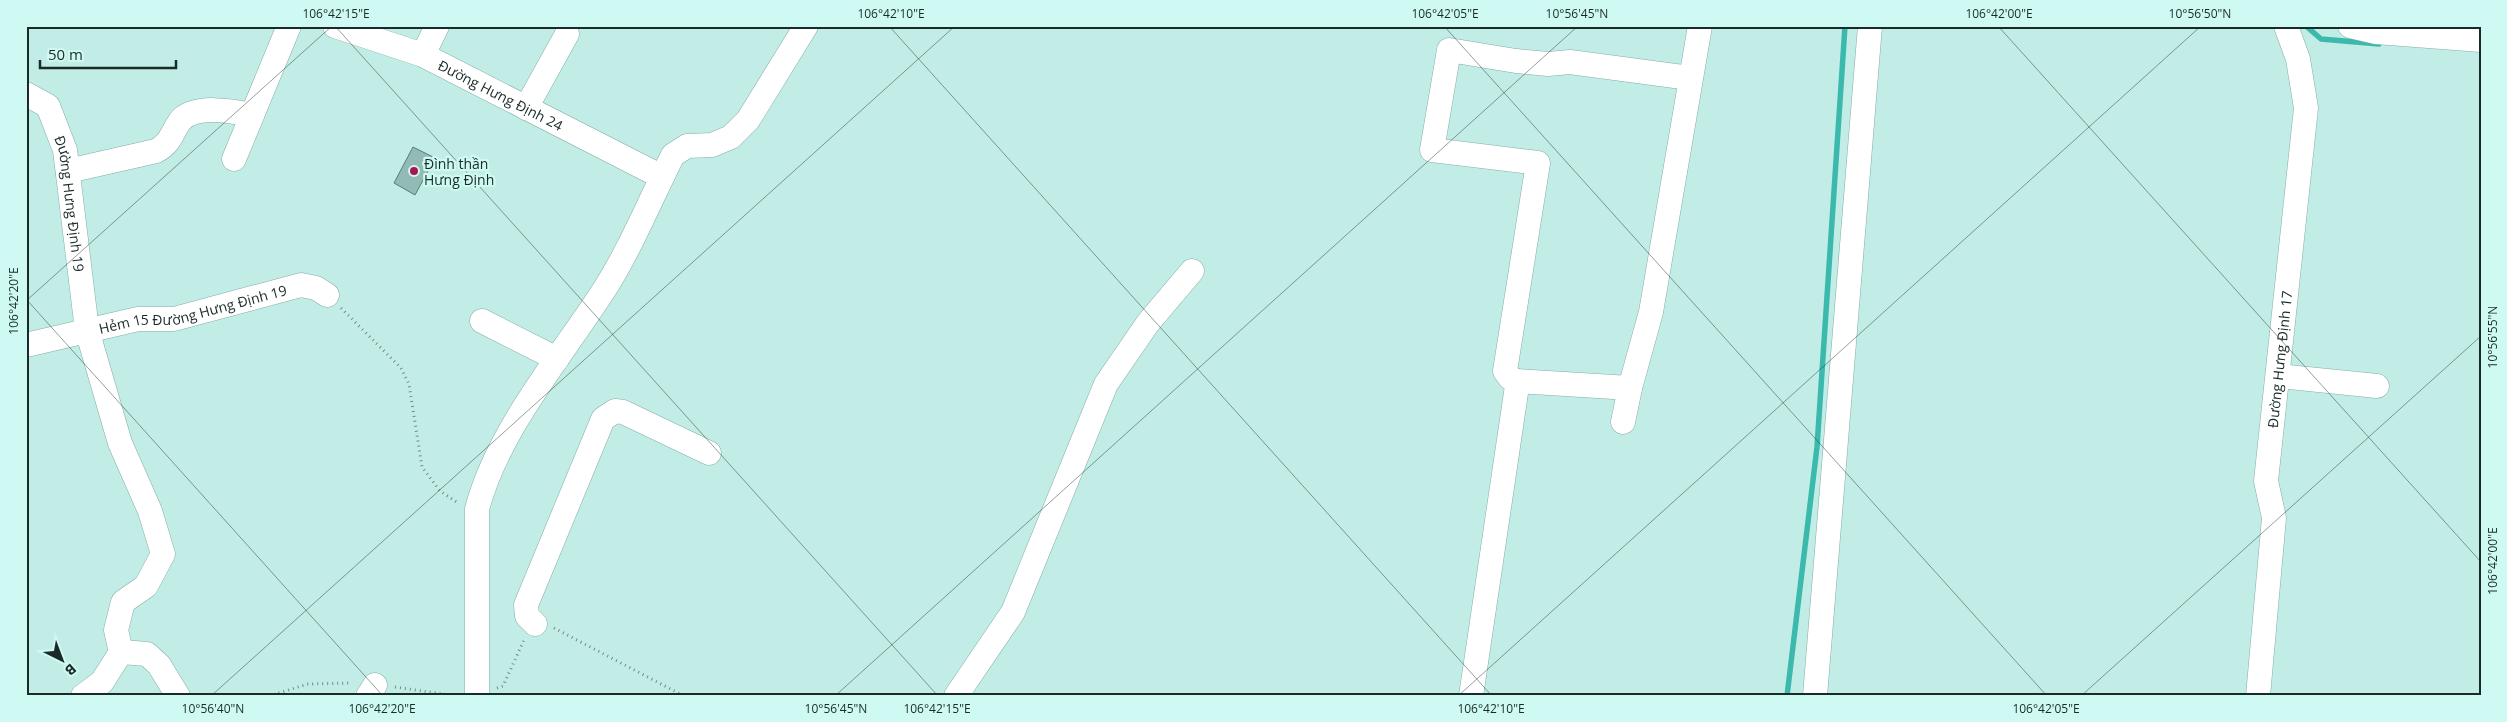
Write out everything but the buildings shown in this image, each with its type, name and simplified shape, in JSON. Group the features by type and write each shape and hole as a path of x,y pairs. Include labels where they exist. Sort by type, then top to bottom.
{"street":[{"path":"234,159 289,26"},
{"name":"Đường Hưng Định 24","path":"335,26 423,55 662,177"},
{"path":"423,55 437,26"},
{"path":"483,694 477,516 485,480 499,452 557,358 605,289 672,155 687,146 712,146 731,138 748,120 806,26"},
{"path":"1623,422 1630,388 1651,312 1700,26"},
{"path":"1815,696 1870,26"},
{"path":"2350,26 2376,32 2481,40"},
{"name":"Đường Hưng Định 17","path":"2258,696 2274,518 2266,481 2306,108 2293,28"},
{"path":"526,108 567,34"},
{"path":"1630,388 1516,381 1510,378 1505,371 1538,163 1432,150 1449,50 1516,61 1548,64 1570,62 1690,78"},
{"name":"Đường Hưng Định 19","path":"26,94 48,106 65,150 87,330 120,443 150,511 163,554 146,586 123,602 116,630 121,652"},
{"path":"68,171 156,151 167,144 182,119 196,113 225,110 252,114"},
{"path":"956,696 1012,612 1106,384 1148,323 1192,272"},
{"name":"Hẻm 15 Đường Hưng Định 19","path":"26,345 138,319 174,320 233,302 301,285 316,288 326,295"},
{"path":"482,321 557,358"},
{"path":"2278,376 2377,386"},
{"path":"1471,696 1517,386 1516,381"},
{"path":"535,624 527,616 526,605 603,419 615,411 623,412 709,453"},
{"path":"83,696 102,682 121,652 147,654 158,665 178,696"}],"path":[{"path":"326,295 402,368 409,384 422,467 440,491 477,516"},
{"path":"483,694 502,686 525,637 535,624 550,626 684,696"}],"waterway":[{"path":"1787,696 1817,447 1845,26"},
{"path":"2306,26 2321,39 2379,44"}],"place":[{"name":"Đình thần Hưng Định","path":"414,171"}]}
